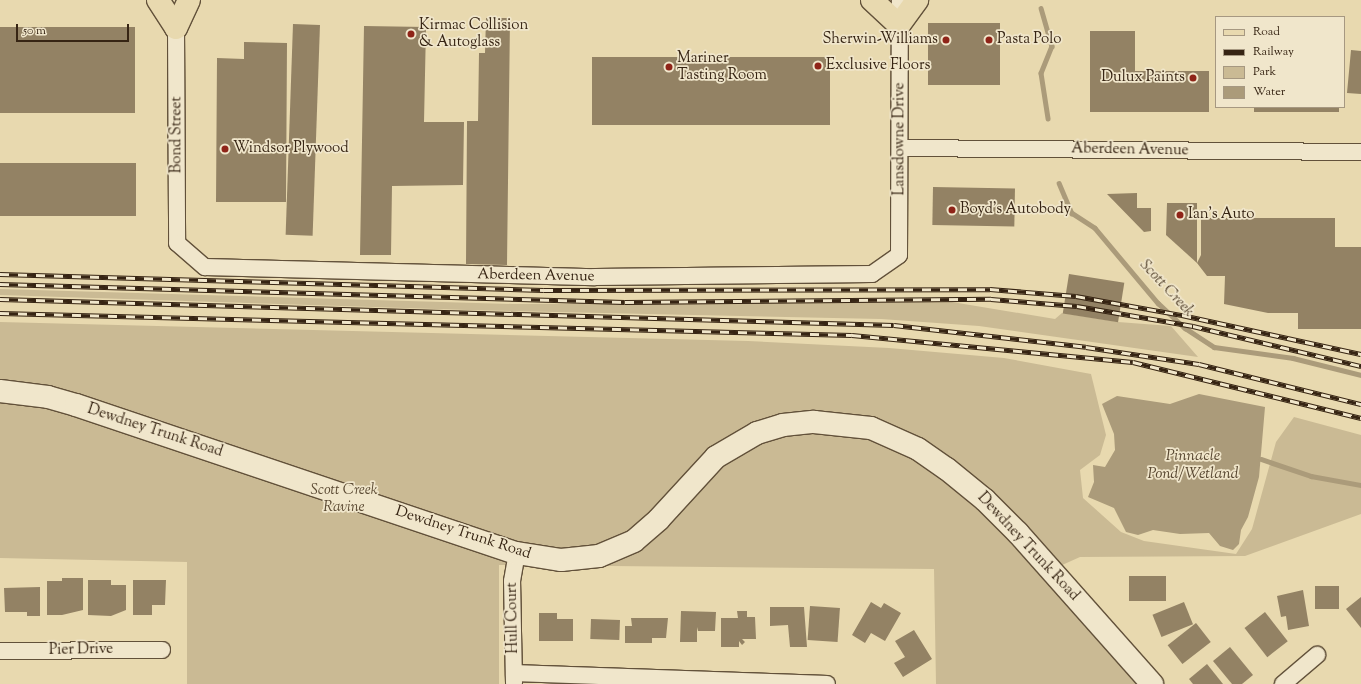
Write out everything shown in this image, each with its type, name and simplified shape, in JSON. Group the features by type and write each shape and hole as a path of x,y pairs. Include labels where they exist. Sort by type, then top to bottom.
{"main road":[{"path":"158,0 176,28"},
{"path":"175,0 176,28"},
{"path":"176,28 189,0"},
{"path":"872,0 899,25 917,0"},
{"name":"Dewdney Trunk Road","path":"0,391 48,397 76,405 517,553 547,559 573,560 599,556 624,547 642,536 716,457 732,445 757,433 783,425 814,422 871,428 918,449 947,468 985,500 1018,533 1152,684"}],"street":[{"name":"Lansdowne Drive","path":"899,255 900,0"},
{"name":"Bond Street","path":"176,28 176,242"},
{"name":"Aberdeen Avenue","path":"900,148 1361,152"},
{"name":"Aberdeen Avenue","path":"176,242 205,268 595,277 872,274 899,255"},
{"name":"Hull Court","path":"514,679 512,581 517,553"},
{"name":"Pier Drive","path":"0,651 162,650"},
{"path":"1283,684 1317,655"},
{"path":"514,679 827,684"}],"green space":[{"path":"0,289 513,304 952,302 1055,319 1062,313 1118,322 1171,326 1198,357 979,326 881,319 467,310 0,295"},
{"name":"Scott Creek Ravine","path":"0,322 748,341 889,348 1004,358 1091,374 1106,435 1100,455 1080,470 1083,498 1121,532 1144,541 1236,554 1252,529 1276,442 1294,417 1361,435 1361,514 1245,556 1080,557 1051,570 1140,684 936,684 934,569 499,565 499,684 187,684 187,562 0,558"}],"water":[{"name":"Pinnacle Pond/Wetland","path":"1199,394 1265,407 1259,477 1248,517 1241,530 1239,544 1233,550 1220,546 1209,533 1180,534 1153,530 1138,535 1126,532 1114,508 1088,497 1094,482 1093,465 1105,467 1115,450 1114,434 1102,404 1117,396 1170,404"}],"building":[{"path":"486,18 510,18 507,265 466,264 467,121 478,121 479,53 485,53"},
{"path":"928,23 1000,23 1000,85 928,85"},
{"path":"293,24 320,25 313,236 286,235"},
{"path":"364,26 426,27 424,122 464,122 463,185 392,186 391,255 360,255"},
{"path":"0,27 135,27 135,113 0,113"},
{"path":"1090,31 1135,31 1135,71 1209,71 1209,112 1090,112"},
{"path":"244,42 287,43 286,202 216,202 217,58 244,59"},
{"path":"1351,50 1361,51 1361,94 1347,93"},
{"path":"592,57 830,57 830,125 592,125"},
{"path":"1254,108 1339,108 1339,112 1254,112"},
{"path":"0,163 136,163 136,216 0,216"},
{"path":"933,187 1015,188 1014,226 932,225"},
{"path":"1137,193 1137,208 1151,208 1151,231 1144,232 1107,194"},
{"path":"1167,203 1197,203 1197,263 1166,235"},
{"path":"1201,218 1335,218 1335,247 1361,247 1361,329 1298,329 1298,313 1268,313 1224,304 1225,276 1207,276 1197,263 1201,255"},
{"path":"1069,274 1124,283 1118,322 1063,314"},
{"path":"1129,576 1166,576 1166,601 1129,601"},
{"path":"62,578 83,578 83,610 62,615 47,615 47,581 62,581"},
{"path":"88,580 111,580 111,585 126,585 126,610 111,616 88,615"},
{"path":"133,580 166,580 165,605 152,605 152,615 133,615"},
{"path":"1315,586 1339,586 1339,609 1315,609"},
{"path":"40,587 40,616 27,616 27,612 5,612 4,588"},
{"path":"1303,590 1309,626 1288,630 1286,616 1281,617 1277,596"},
{"path":"1361,597 1361,628 1346,609"},
{"path":"871,602 881,608 884,603 901,613 885,641 871,633 865,643 852,635"},
{"path":"1184,602 1193,624 1161,637 1152,615"},
{"path":"810,606 840,608 838,642 808,640"},
{"path":"770,607 804,607 807,647 790,647 788,625 770,626"},
{"path":"681,611 716,612 715,631 698,631 697,627 697,642 680,642"},
{"path":"737,611 747,611 747,617 755,617 756,639 742,639 745,642 742,645 739,641 739,647 721,647 721,618 738,618"},
{"path":"1265,612 1288,641 1267,657 1245,628"},
{"path":"539,613 557,613 557,619 573,619 573,641 539,641"},
{"path":"631,618 668,618 666,638 652,638 652,643 625,643 625,626 632,626"},
{"path":"591,619 620,620 619,640 590,639"},
{"path":"1196,623 1211,642 1182,664 1168,645"},
{"path":"914,630 932,659 903,677 894,663 905,657 895,641"},
{"path":"1230,647 1253,675 1242,684 1232,684 1213,661"},
{"path":"1207,664 1223,684 1193,684 1189,679"}],"waterway":[{"name":"Scott Creek","path":"1041,8 1052,46 1041,73 1048,118"},
{"name":"Scott Creek","path":"1059,183 1072,213 1095,228 1158,303 1185,328 1214,347 1293,358 1361,375"},
{"path":"1261,459 1311,476 1361,485"}],"railway":[{"path":"0,274 544,290 990,289 1076,296 1182,315 1361,354"},
{"path":"0,284 625,302 991,299 1077,306 1193,326 1361,366"},
{"path":"0,299 894,325 1086,347 1199,364 1361,404"},
{"path":"0,313 852,335 1133,362 1361,418"}],"place":[{"name":"Kirmac Collision & Autoglass","path":"411,34"},
{"name":"Sherwin-Williams","path":"946,40"},
{"name":"Pasta Polo","path":"989,40"},
{"name":"Exclusive Floors","path":"818,66"},
{"name":"Mariner Tasting Room","path":"669,67"},
{"name":"Dulux Paints","path":"1193,78"},
{"name":"Windsor Plywood","path":"225,149"},
{"name":"Boyd's Autobody","path":"952,210"},
{"name":"Ian's Auto","path":"1180,215"}]}
